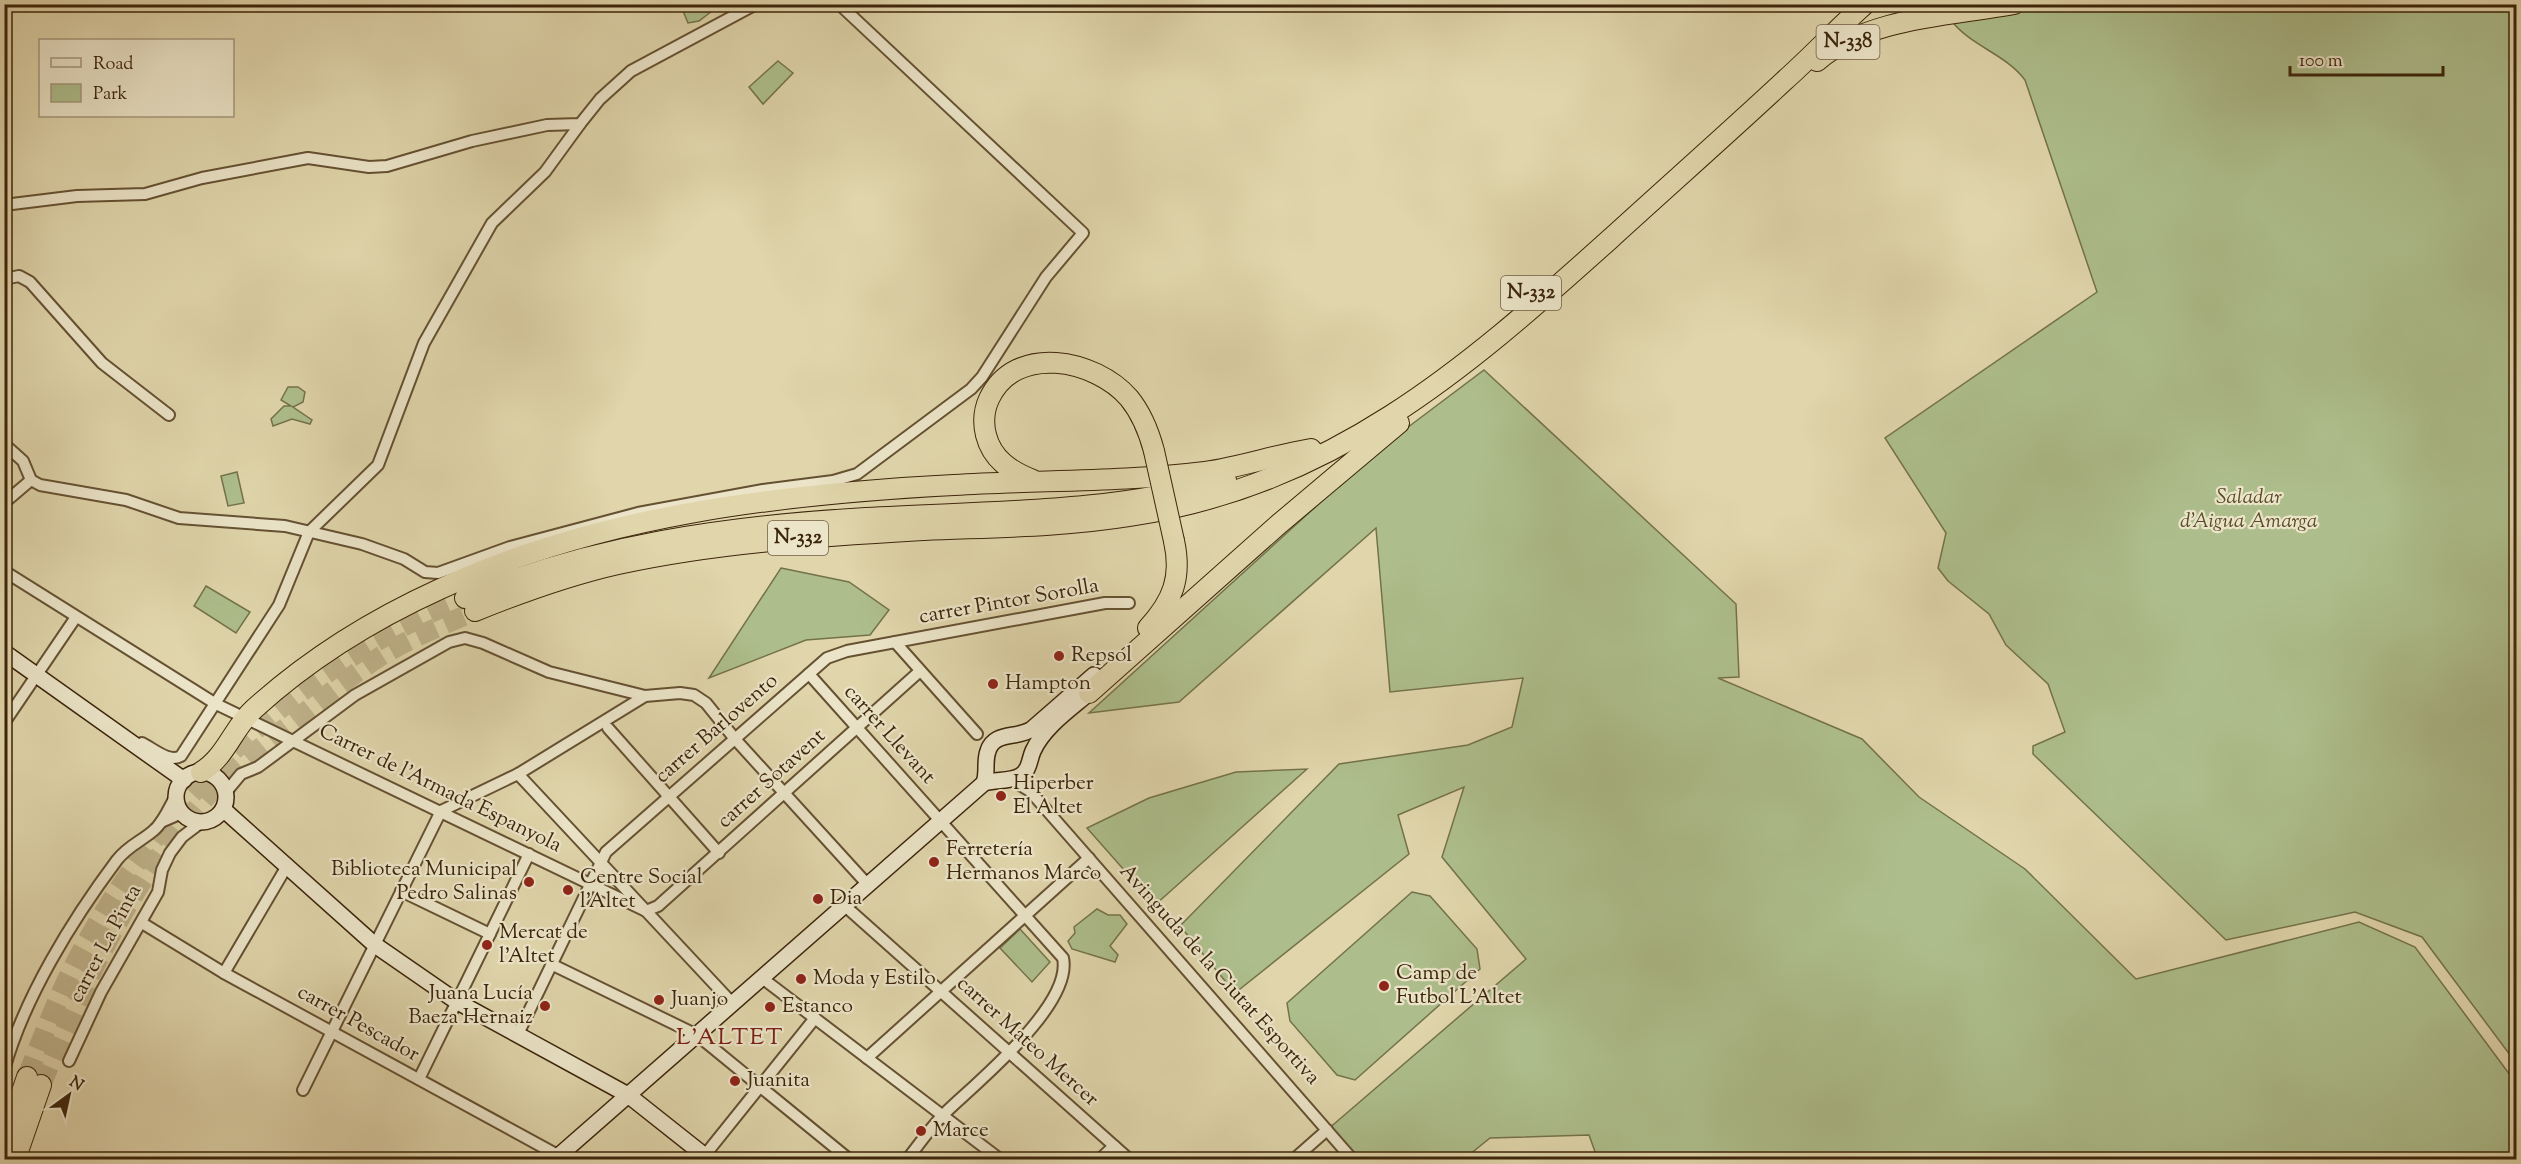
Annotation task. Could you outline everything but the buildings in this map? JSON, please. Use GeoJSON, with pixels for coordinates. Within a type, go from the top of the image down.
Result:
{"type":"FeatureCollection","features":[{"type":"Feature","properties":{"kind":"highway","name":"N-332"},"geometry":{"type":"LineString","coordinates":[[1853,4],[1469,346],[1372,416],[1269,467],[1222,481],[1120,502],[801,522],[670,539],[600,552],[541,568],[470,604],[616,564],[677,553],[807,538],[1064,524],[1166,509],[1258,482],[1317,458],[1378,424],[1446,380],[1536,306],[1713,147],[1865,4]]}},
{"type":"Feature","properties":{"kind":"highway","name":"N-338"},"geometry":{"type":"LineString","coordinates":[[1713,147],[1820,58],[1845,43],[1886,28],[1929,18],[2014,4]]}},
{"type":"Feature","properties":{"kind":"highway","name":"N-332"},"geometry":{"type":"LineString","coordinates":[[1733,112],[1841,26]]}},
{"type":"Feature","properties":{"kind":"highway"},"geometry":{"type":"LineString","coordinates":[[1038,482],[1003,464],[991,448],[984,427],[986,405],[994,390],[1005,378],[1030,365],[1071,365],[1108,380],[1135,406],[1150,434],[1174,541],[1178,571],[1168,602],[1148,628],[1091,684]]}},
{"type":"Feature","properties":{"kind":"highway"},"geometry":{"type":"LineString","coordinates":[[1091,684],[1400,422],[1446,380]]}},
{"type":"Feature","properties":{"kind":"highway"},"geometry":{"type":"LineString","coordinates":[[192,776],[222,754],[245,717],[290,680],[375,623],[466,577],[573,540],[639,524],[775,501],[858,491],[1145,478],[1210,471],[1311,448]]}},
{"type":"Feature","properties":{"kind":"highway"},"geometry":{"type":"LineString","coordinates":[[4,1144],[34,1081],[15,1160]]}},
{"type":"Feature","properties":{"kind":"main road"},"geometry":{"type":"LineString","coordinates":[[4,652],[105,722],[192,776],[213,775],[226,792],[223,809],[213,819],[195,821],[182,813],[175,797],[192,776]]}},
{"type":"Feature","properties":{"kind":"main road"},"geometry":{"type":"LineString","coordinates":[[984,783],[988,759],[997,739],[1014,736],[1037,726],[1091,684]]}},
{"type":"Feature","properties":{"kind":"main road"},"geometry":{"type":"LineString","coordinates":[[559,1158],[984,783],[1020,777],[1050,728],[1091,684]]}},
{"type":"Feature","properties":{"kind":"main road"},"geometry":{"type":"LineString","coordinates":[[1014,736],[1026,745],[1029,764]]}},
{"type":"Feature","properties":{"kind":"main road"},"geometry":{"type":"LineString","coordinates":[[988,759],[1005,779]]}},
{"type":"Feature","properties":{"kind":"main road"},"geometry":{"type":"LineString","coordinates":[[223,809],[375,945],[456,1001],[628,1095],[705,1158]]}},
{"type":"Feature","properties":{"kind":"street"},"geometry":{"type":"LineString","coordinates":[[105,722],[174,759],[182,756],[279,605],[309,532],[378,465],[424,343],[492,223],[545,172],[600,99],[631,71],[756,4]]}},
{"type":"Feature","properties":{"kind":"street"},"geometry":{"type":"LineString","coordinates":[[4,444],[23,461],[31,480],[40,485],[126,500],[179,518],[248,522],[309,532],[362,544],[404,559],[424,572],[438,573],[510,547],[628,515],[763,490],[833,481],[857,474],[971,389],[982,377],[1046,277],[1083,233],[839,4]]}},
{"type":"Feature","properties":{"kind":"street"},"geometry":{"type":"LineString","coordinates":[[4,205],[77,196],[145,194],[202,178],[309,158],[369,167],[387,166],[472,141],[547,125],[580,124]]}},
{"type":"Feature","properties":{"kind":"street"},"geometry":{"type":"LineString","coordinates":[[4,279],[19,276],[30,282],[102,363],[169,415]]}},
{"type":"Feature","properties":{"kind":"street"},"geometry":{"type":"LineString","coordinates":[[4,503],[31,480]]}},
{"type":"Feature","properties":{"kind":"street","name":"Carrer de l'Armada Espanyola"},"geometry":{"type":"LineString","coordinates":[[4,570],[216,704],[646,911]]}},
{"type":"Feature","properties":{"kind":"street","name":"carrer Pintor Sorolla"},"geometry":{"type":"LineString","coordinates":[[895,642],[1105,603],[1129,603]]}},
{"type":"Feature","properties":{"kind":"street"},"geometry":{"type":"LineString","coordinates":[[4,723],[76,617]]}},
{"type":"Feature","properties":{"kind":"street"},"geometry":{"type":"LineString","coordinates":[[917,668],[913,649],[922,637]]}},
{"type":"Feature","properties":{"kind":"street"},"geometry":{"type":"LineString","coordinates":[[226,792],[241,774],[258,767],[355,695],[449,642],[465,638],[483,643],[549,672],[645,696],[680,693],[694,695],[706,703],[735,739],[868,885]]}},
{"type":"Feature","properties":{"kind":"street"},"geometry":{"type":"LineString","coordinates":[[895,642],[977,734],[988,759]]}},
{"type":"Feature","properties":{"kind":"street","name":"carrer Barlovento"},"geometry":{"type":"LineString","coordinates":[[517,1036],[606,852],[809,674],[837,653],[895,642]]}},
{"type":"Feature","properties":{"kind":"street","name":"carrer Sotavent"},"geometry":{"type":"LineString","coordinates":[[646,911],[658,906],[858,729],[917,668]]}},
{"type":"Feature","properties":{"kind":"street","name":"carrer Llevant"},"geometry":{"type":"LineString","coordinates":[[809,674],[1063,958],[1066,969],[1059,991],[1010,1053]]}},
{"type":"Feature","properties":{"kind":"street"},"geometry":{"type":"LineString","coordinates":[[303,1090],[441,812],[518,774],[645,696]]}},
{"type":"Feature","properties":{"kind":"street"},"geometry":{"type":"LineString","coordinates":[[608,728],[718,853]]}},
{"type":"Feature","properties":{"kind":"street"},"geometry":{"type":"LineString","coordinates":[[977,734],[997,739]]}},
{"type":"Feature","properties":{"kind":"street"},"geometry":{"type":"LineString","coordinates":[[1029,764],[1025,776],[1030,791]]}},
{"type":"Feature","properties":{"kind":"street"},"geometry":{"type":"LineString","coordinates":[[518,774],[733,1004]]}},
{"type":"Feature","properties":{"kind":"street","name":"Avinguda de la Ciutat Esportiva"},"geometry":{"type":"LineString","coordinates":[[1005,779],[1030,791],[1310,1108],[1353,1160]]}},
{"type":"Feature","properties":{"kind":"street","name":"carrer La Pinta"},"geometry":{"type":"LineString","coordinates":[[4,1070],[25,1014],[92,896],[128,848],[152,832],[161,822],[175,797]]}},
{"type":"Feature","properties":{"kind":"street","name":"carrer La Pinta"},"geometry":{"type":"LineString","coordinates":[[161,822],[182,813]]}},
{"type":"Feature","properties":{"kind":"street","name":"carrer La Pinta"},"geometry":{"type":"LineString","coordinates":[[69,1061],[101,992],[158,892],[162,870],[170,853],[182,837],[203,821]]}},
{"type":"Feature","properties":{"kind":"street"},"geometry":{"type":"LineString","coordinates":[[418,1079],[529,854]]}},
{"type":"Feature","properties":{"kind":"street"},"geometry":{"type":"LineString","coordinates":[[867,1058],[1089,858]]}},
{"type":"Feature","properties":{"kind":"street"},"geometry":{"type":"LineString","coordinates":[[224,973],[287,866]]}},
{"type":"Feature","properties":{"kind":"street"},"geometry":{"type":"LineString","coordinates":[[401,891],[490,934]]}},
{"type":"Feature","properties":{"kind":"street","name":"carrer Mateo Mercer"},"geometry":{"type":"LineString","coordinates":[[845,906],[1130,1160]]}},
{"type":"Feature","properties":{"kind":"street","name":"carrer Pescador"},"geometry":{"type":"LineString","coordinates":[[142,923],[224,973],[559,1158]]}},
{"type":"Feature","properties":{"kind":"street"},"geometry":{"type":"LineString","coordinates":[[552,965],[696,1035],[850,1160]]}},
{"type":"Feature","properties":{"kind":"street"},"geometry":{"type":"LineString","coordinates":[[762,978],[1001,1160]]}},
{"type":"Feature","properties":{"kind":"street"},"geometry":{"type":"LineString","coordinates":[[705,1158],[815,1018]]}},
{"type":"Feature","properties":{"kind":"street"},"geometry":{"type":"LineString","coordinates":[[906,1160],[943,1115],[1010,1053]]}},
{"type":"Feature","properties":{"kind":"street"},"geometry":{"type":"LineString","coordinates":[[1293,1160],[1326,1130]]}},
{"type":"Feature","properties":{"kind":"street"},"geometry":{"type":"LineString","coordinates":[[1099,1160],[1114,1146]]}},
{"type":"Feature","properties":{"kind":"green space"},"geometry":{"type":"Polygon","coordinates":[[[686,4],[711,5],[712,11],[699,21],[688,23],[683,11],[686,4]]]}},
{"type":"Feature","properties":{"kind":"green space","name":"Saladar d’Aigua Amarga"},"geometry":{"type":"Polygon","coordinates":[[[2049,4],[2516,5],[2516,1063],[2422,937],[2355,912],[2226,940],[2033,754],[2033,746],[2065,732],[2048,684],[2006,645],[1989,614],[1948,581],[1938,568],[1946,533],[1885,438],[2097,292],[2025,80],[2008,63],[1968,37],[1951,20],[2049,4]]]}},
{"type":"Feature","properties":{"kind":"green space"},"geometry":{"type":"Polygon","coordinates":[[[778,61],[793,73],[763,104],[749,87],[778,61]]]}},
{"type":"Feature","properties":{"kind":"green space"},"geometry":{"type":"Polygon","coordinates":[[[1484,370],[1736,604],[1739,677],[1718,678],[1862,739],[1919,797],[2025,869],[2136,979],[2359,922],[2415,947],[2516,1083],[2516,1159],[1598,1160],[1589,1135],[1490,1138],[1464,1159],[1353,1159],[1327,1130],[1526,959],[1442,857],[1464,787],[1398,815],[1409,854],[1235,993],[1180,926],[1339,764],[1468,745],[1512,727],[1523,678],[1390,692],[1376,528],[1179,702],[1089,713],[1379,449],[1484,370]]]}},
{"type":"Feature","properties":{"kind":"green space"},"geometry":{"type":"Polygon","coordinates":[[[288,387],[298,387],[305,392],[303,402],[293,407],[312,420],[310,424],[292,419],[273,426],[271,419],[284,406],[291,406],[281,400],[288,387]]]}},
{"type":"Feature","properties":{"kind":"green space"},"geometry":{"type":"Polygon","coordinates":[[[237,472],[244,503],[228,506],[221,476],[237,472]]]}},
{"type":"Feature","properties":{"kind":"green space"},"geometry":{"type":"Polygon","coordinates":[[[781,568],[849,582],[889,610],[870,635],[806,640],[709,678],[781,568]]]}},
{"type":"Feature","properties":{"kind":"green space"},"geometry":{"type":"Polygon","coordinates":[[[206,586],[250,612],[236,633],[194,606],[206,586]]]}},
{"type":"Feature","properties":{"kind":"green space"},"geometry":{"type":"Polygon","coordinates":[[[1307,769],[1155,905],[1087,828],[1149,798],[1236,772],[1307,769]]]}},
{"type":"Feature","properties":{"kind":"green space","name":"Camp de Futbol L'Altet"},"geometry":{"type":"Polygon","coordinates":[[[1412,892],[1430,896],[1477,949],[1480,969],[1355,1080],[1337,1075],[1290,1021],[1287,1003],[1412,892]]]}},
{"type":"Feature","properties":{"kind":"green space"},"geometry":{"type":"Polygon","coordinates":[[[1097,909],[1108,915],[1120,915],[1127,924],[1110,946],[1118,955],[1115,962],[1072,949],[1068,941],[1075,933],[1074,927],[1097,909]]]}},
{"type":"Feature","properties":{"kind":"green space"},"geometry":{"type":"Polygon","coordinates":[[[1020,929],[1050,962],[1032,982],[1000,948],[1020,929]]]}},
{"type":"Feature","properties":{"kind":"tunnel"},"geometry":{"type":"LineString","coordinates":[[27,1077],[79,956],[113,899],[151,844],[194,792],[241,744],[292,700],[346,660],[404,626],[465,598]]}},
{"type":"Feature","properties":{"kind":"tunnel"},"geometry":{"type":"LineString","coordinates":[[41,1085],[75,1007],[113,931],[158,858],[211,792],[262,746],[381,656],[475,611]]}},
{"type":"Feature","properties":{"kind":"place","name":"Repsol"},"geometry":{"type":"Point","coordinates":[1059,656]}},
{"type":"Feature","properties":{"kind":"place","name":"Hampton"},"geometry":{"type":"Point","coordinates":[993,684]}},
{"type":"Feature","properties":{"kind":"place","name":"Hiperber El Altet"},"geometry":{"type":"Point","coordinates":[1001,796]}},
{"type":"Feature","properties":{"kind":"place","name":"Ferretería Hermanos Marco"},"geometry":{"type":"Point","coordinates":[934,862]}},
{"type":"Feature","properties":{"kind":"place","name":"Biblioteca Municipal Pedro Salinas"},"geometry":{"type":"Point","coordinates":[529,882]}},
{"type":"Feature","properties":{"kind":"place","name":"Centre Social l'Altet"},"geometry":{"type":"Point","coordinates":[568,890]}},
{"type":"Feature","properties":{"kind":"place","name":"Dia"},"geometry":{"type":"Point","coordinates":[818,899]}},
{"type":"Feature","properties":{"kind":"place","name":"Mercat de l'Altet"},"geometry":{"type":"Point","coordinates":[487,945]}},
{"type":"Feature","properties":{"kind":"place","name":"Moda y Estilo"},"geometry":{"type":"Point","coordinates":[801,979]}},
{"type":"Feature","properties":{"kind":"place","name":"Camp de Futbol L'Altet"},"geometry":{"type":"Point","coordinates":[1384,986]}},
{"type":"Feature","properties":{"kind":"place","name":"Juanjo"},"geometry":{"type":"Point","coordinates":[659,1000]}},
{"type":"Feature","properties":{"kind":"place","name":"Juana Lucía Baeza Hernaiz"},"geometry":{"type":"Point","coordinates":[545,1006]}},
{"type":"Feature","properties":{"kind":"place","name":"Estanco"},"geometry":{"type":"Point","coordinates":[770,1007]}},
{"type":"Feature","properties":{"kind":"place","name":"Juanita"},"geometry":{"type":"Point","coordinates":[735,1081]}},
{"type":"Feature","properties":{"kind":"place","name":"Marce"},"geometry":{"type":"Point","coordinates":[921,1131]}},
{"type":"Feature","properties":{"kind":"district","name":"L'ALTET"},"geometry":{"type":"Point","coordinates":[730,1038]}}]}
